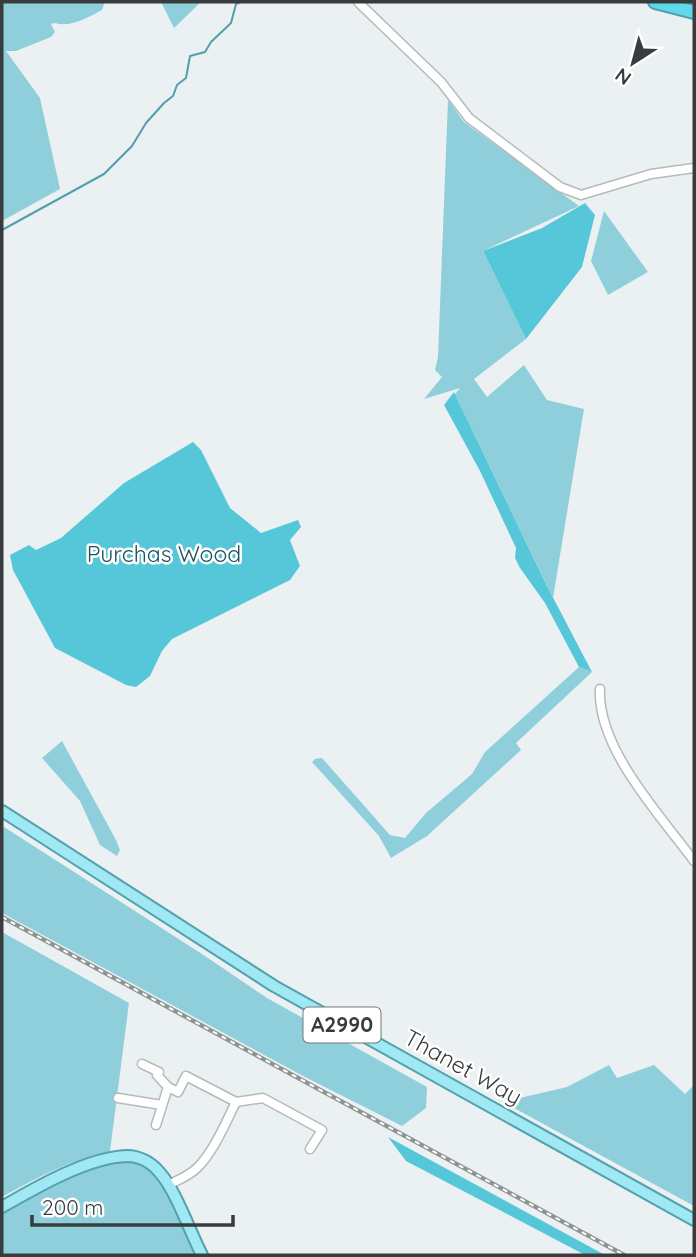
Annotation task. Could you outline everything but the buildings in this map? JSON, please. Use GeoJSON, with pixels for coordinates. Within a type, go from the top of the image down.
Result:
{"type":"FeatureCollection","features":[{"type":"Feature","properties":{"kind":"highway"},"geometry":{"type":"LineString","coordinates":[[655,2],[694,12]]}},
{"type":"Feature","properties":{"kind":"main road","name":"Thanet Way"},"geometry":{"type":"LineString","coordinates":[[2,811],[274,986],[694,1220]]}},
{"type":"Feature","properties":{"kind":"main road"},"geometry":{"type":"LineString","coordinates":[[2,1207],[60,1176],[118,1157],[135,1157],[159,1171],[202,1255]]}},
{"type":"Feature","properties":{"kind":"street"},"geometry":{"type":"LineString","coordinates":[[358,2],[441,82],[469,118],[560,187],[581,195],[651,174],[694,167]]}},
{"type":"Feature","properties":{"kind":"street"},"geometry":{"type":"LineString","coordinates":[[600,689],[599,705],[611,744],[694,861]]}},
{"type":"Feature","properties":{"kind":"street"},"geometry":{"type":"LineString","coordinates":[[142,1064],[159,1072],[157,1075],[168,1087],[178,1092],[187,1076],[236,1102],[263,1098],[322,1130],[310,1149]]}},
{"type":"Feature","properties":{"kind":"street"},"geometry":{"type":"LineString","coordinates":[[156,1125],[168,1087]]}},
{"type":"Feature","properties":{"kind":"street"},"geometry":{"type":"LineString","coordinates":[[118,1098],[162,1105]]}},
{"type":"Feature","properties":{"kind":"street"},"geometry":{"type":"LineString","coordinates":[[168,1185],[195,1170],[203,1161],[236,1102]]}},
{"type":"Feature","properties":{"kind":"shaded area"},"geometry":{"type":"Polygon","coordinates":[[[2,2],[105,2],[102,10],[85,19],[67,24],[51,24],[55,32],[51,37],[16,51],[6,51],[40,98],[60,189],[2,221],[2,2]]]}},
{"type":"Feature","properties":{"kind":"shaded area"},"geometry":{"type":"Polygon","coordinates":[[[161,2],[201,2],[174,28],[161,2]]]}},
{"type":"Feature","properties":{"kind":"shaded area"},"geometry":{"type":"Polygon","coordinates":[[[448,100],[464,122],[579,206],[483,251],[526,339],[474,379],[487,397],[524,365],[547,400],[584,409],[553,598],[455,394],[460,388],[424,399],[442,377],[435,370],[438,357],[448,100]]]}},
{"type":"Feature","properties":{"kind":"shaded area"},"geometry":{"type":"Polygon","coordinates":[[[604,211],[648,272],[608,295],[591,261],[604,211]]]}},
{"type":"Feature","properties":{"kind":"shaded area"},"geometry":{"type":"Polygon","coordinates":[[[579,667],[592,672],[516,743],[521,750],[427,836],[391,858],[379,836],[312,762],[322,758],[390,835],[405,838],[426,813],[472,774],[485,752],[579,667]]]}},
{"type":"Feature","properties":{"kind":"shaded area"},"geometry":{"type":"Polygon","coordinates":[[[62,741],[116,840],[120,850],[117,856],[100,845],[80,801],[42,758],[62,741]]]}},
{"type":"Feature","properties":{"kind":"shaded area"},"geometry":{"type":"Polygon","coordinates":[[[4,827],[267,998],[427,1087],[426,1108],[402,1126],[305,1077],[2,913],[4,827]]]}},
{"type":"Feature","properties":{"kind":"shaded area"},"geometry":{"type":"Polygon","coordinates":[[[2,932],[129,1003],[110,1151],[68,1164],[2,1197],[2,932]]]}},
{"type":"Feature","properties":{"kind":"shaded area"},"geometry":{"type":"Polygon","coordinates":[[[609,1065],[617,1078],[654,1065],[685,1094],[694,1085],[694,1206],[503,1102],[567,1087],[609,1065]]]}},
{"type":"Feature","properties":{"kind":"shaded area"},"geometry":{"type":"Polygon","coordinates":[[[116,1160],[143,1165],[160,1181],[196,1255],[2,1255],[2,1212],[74,1174],[116,1160]]]}},
{"type":"Feature","properties":{"kind":"green space"},"geometry":{"type":"Polygon","coordinates":[[[585,203],[595,215],[582,267],[526,339],[483,251],[542,228],[585,203]]]}},
{"type":"Feature","properties":{"kind":"green space"},"geometry":{"type":"Polygon","coordinates":[[[454,392],[548,588],[592,672],[579,667],[545,603],[515,558],[516,548],[480,471],[444,405],[454,392]]]}},
{"type":"Feature","properties":{"kind":"green space","name":"Purchas Wood"},"geometry":{"type":"Polygon","coordinates":[[[193,442],[201,450],[230,508],[261,533],[298,520],[301,527],[290,540],[300,566],[290,580],[172,639],[162,651],[150,676],[136,687],[126,685],[55,648],[13,570],[10,555],[29,545],[36,550],[61,538],[124,483],[193,442]]]}},
{"type":"Feature","properties":{"kind":"green space"},"geometry":{"type":"Polygon","coordinates":[[[388,1137],[605,1255],[585,1255],[406,1161],[388,1137]]]}},
{"type":"Feature","properties":{"kind":"waterway"},"geometry":{"type":"LineString","coordinates":[[2,230],[104,174],[132,146],[146,123],[173,96],[177,85],[186,78],[190,56],[205,52],[211,42],[231,23],[236,4],[241,2]]}},
{"type":"Feature","properties":{"kind":"railway"},"geometry":{"type":"LineString","coordinates":[[2,917],[624,1255]]}}]}
